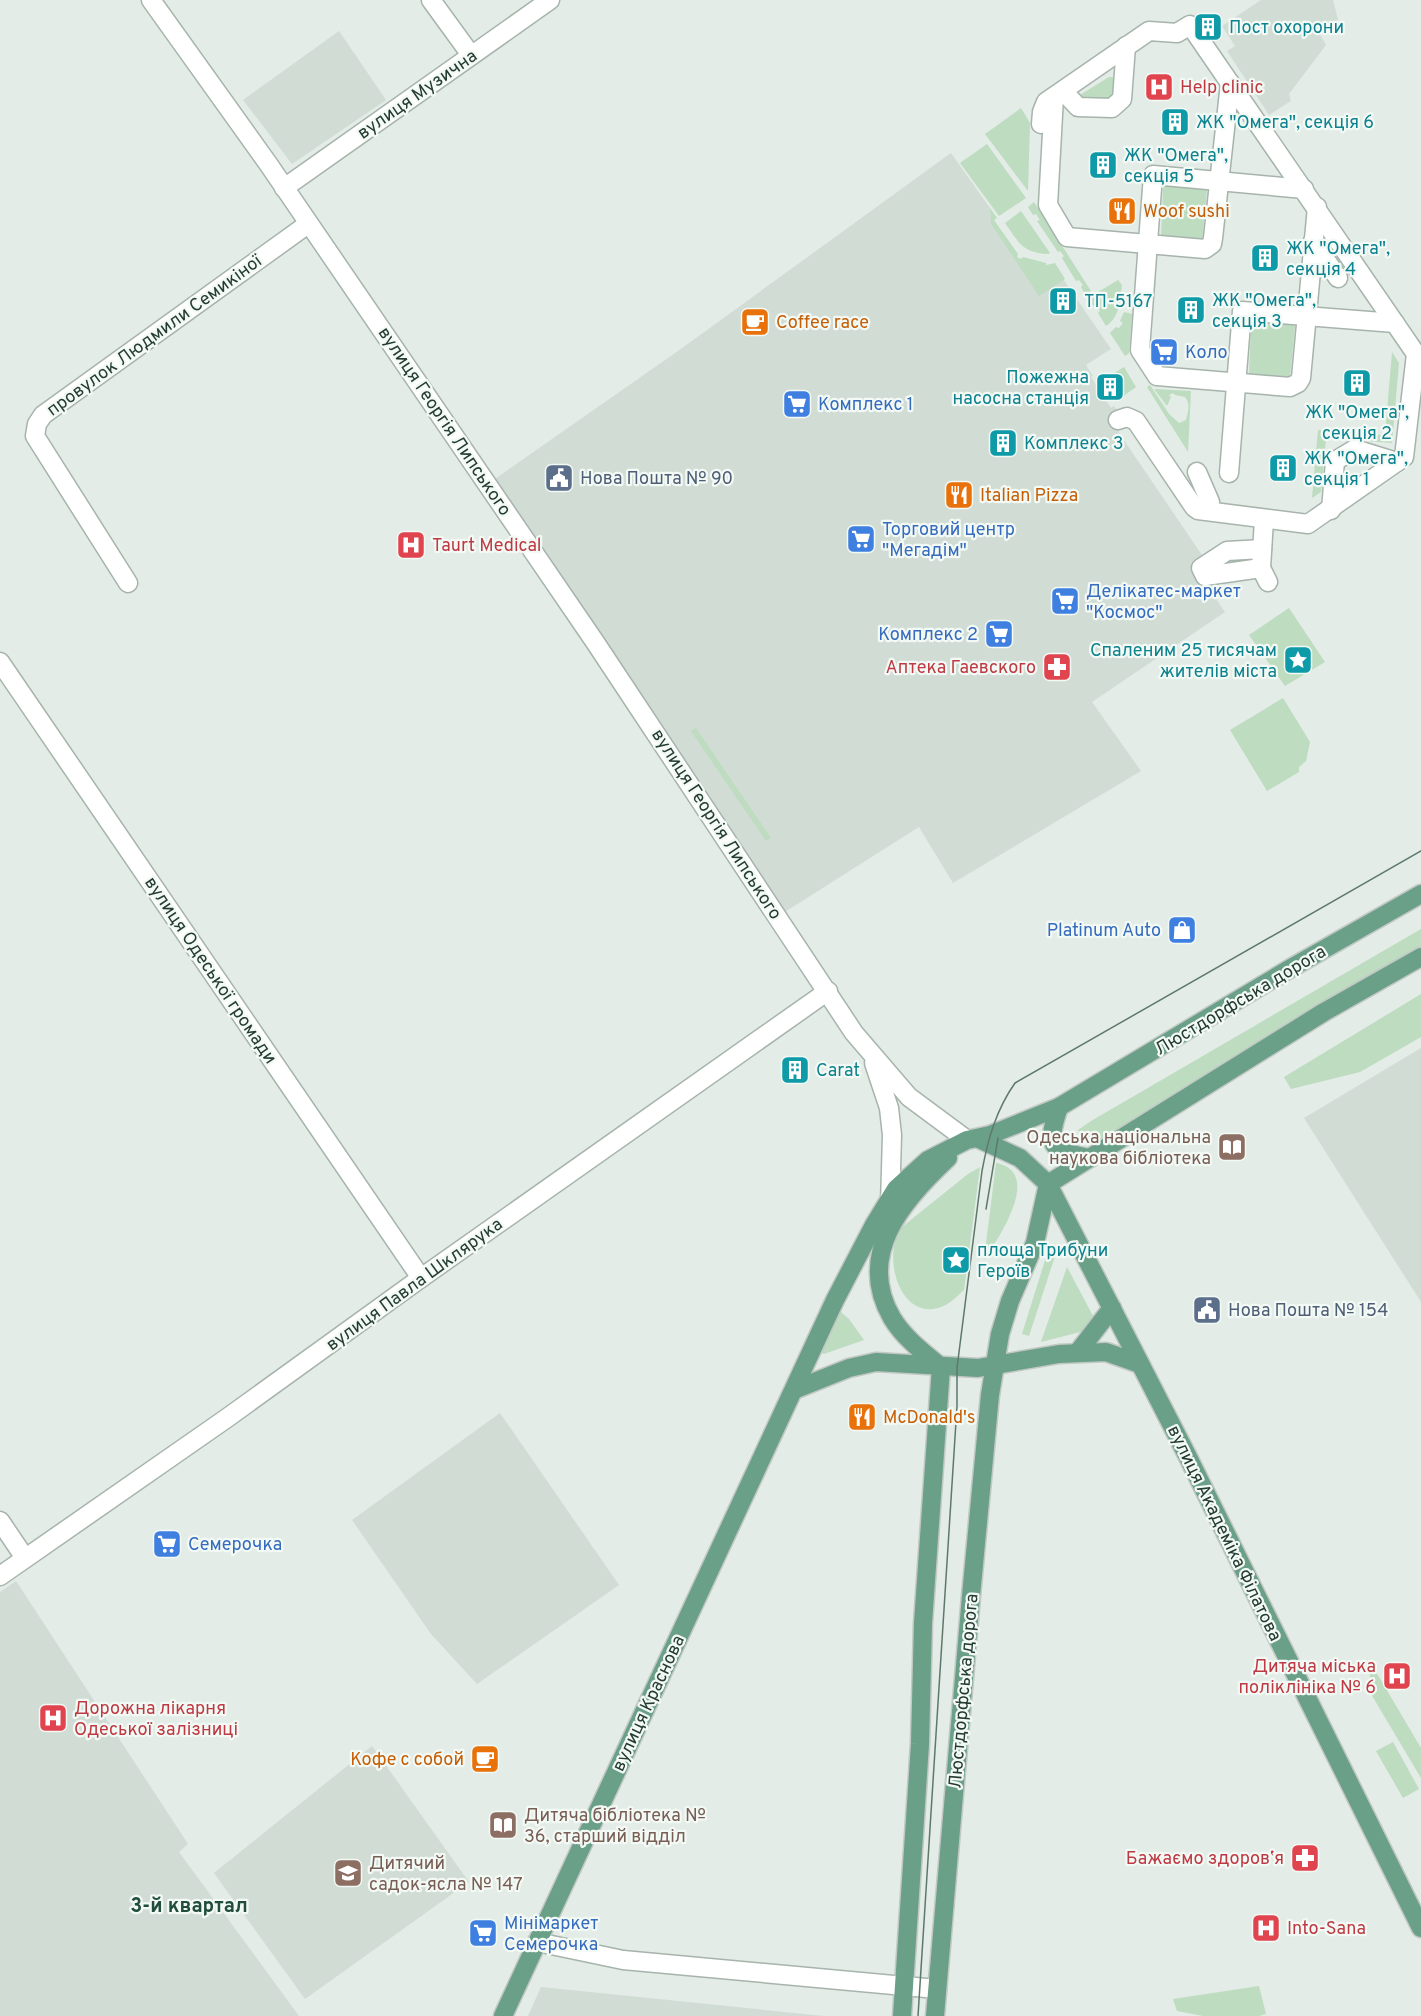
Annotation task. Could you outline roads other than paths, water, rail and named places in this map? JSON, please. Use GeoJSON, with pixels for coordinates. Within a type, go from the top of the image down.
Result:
{"type":"FeatureCollection","features":[{"type":"Feature","properties":{"kind":"main road","name":"Люстдорфська дорога"},"geometry":{"type":"LineString","coordinates":[[981,1141],[1059,1107],[1291,968],[1421,894]]}},
{"type":"Feature","properties":{"kind":"main road"},"geometry":{"type":"LineString","coordinates":[[996,1366],[1000,1334],[1010,1301],[1035,1243],[1048,1184],[1324,1012],[1421,957]]}},
{"type":"Feature","properties":{"kind":"main road"},"geometry":{"type":"LineString","coordinates":[[1059,1107],[1051,1131],[1053,1142],[1067,1154],[1090,1158]]}},
{"type":"Feature","properties":{"kind":"main road"},"geometry":{"type":"LineString","coordinates":[[891,1198],[896,1189],[928,1160],[981,1141],[1020,1158],[1048,1184]]}},
{"type":"Feature","properties":{"kind":"main road"},"geometry":{"type":"LineString","coordinates":[[954,1368],[906,1335],[893,1320],[881,1296],[879,1273],[882,1248],[890,1226],[911,1196],[934,1171],[981,1141]]}},
{"type":"Feature","properties":{"kind":"main road","name":"вулиця Академіка Філатова"},"geometry":{"type":"LineString","coordinates":[[1048,1184],[1187,1455],[1421,1928]]}},
{"type":"Feature","properties":{"kind":"main road","name":"вулиця Краснова"},"geometry":{"type":"LineString","coordinates":[[503,2016],[848,1276],[891,1198]]}},
{"type":"Feature","properties":{"kind":"main road"},"geometry":{"type":"LineString","coordinates":[[1078,1352],[1112,1308]]}},
{"type":"Feature","properties":{"kind":"main road"},"geometry":{"type":"LineString","coordinates":[[794,1390],[849,1368],[876,1362],[954,1368],[996,1366],[1078,1352],[1106,1352],[1140,1364]]}},
{"type":"Feature","properties":{"kind":"main road","name":"Люстдорфська дорога"},"geometry":{"type":"LineString","coordinates":[[935,2016],[972,1585],[990,1395],[996,1366]]}},
{"type":"Feature","properties":{"kind":"main road","name":"Люстдорфська дорога"},"geometry":{"type":"LineString","coordinates":[[902,2016],[920,1744],[923,1623],[954,1368]]}},
{"type":"Feature","properties":{"kind":"street","name":"вулиця Георгія Липського"},"geometry":{"type":"LineString","coordinates":[[151,0],[284,188],[596,642],[854,1033],[909,1097],[981,1141]]}},
{"type":"Feature","properties":{"kind":"street"},"geometry":{"type":"LineString","coordinates":[[431,0],[471,55]]}},
{"type":"Feature","properties":{"kind":"street","name":"вулиця Музична"},"geometry":{"type":"LineString","coordinates":[[284,188],[550,0]]}},
{"type":"Feature","properties":{"kind":"street"},"geometry":{"type":"LineString","coordinates":[[1041,124],[1043,106],[1046,102],[1149,30],[1177,33],[1195,22],[1230,83],[1416,354],[1404,457],[1308,524],[1264,520],[1210,508],[1194,507],[1136,421],[1131,417],[1118,420]]}},
{"type":"Feature","properties":{"kind":"street"},"geometry":{"type":"LineString","coordinates":[[1058,94],[1078,106],[1112,108],[1122,99],[1126,46]]}},
{"type":"Feature","properties":{"kind":"street"},"geometry":{"type":"LineString","coordinates":[[1058,94],[1048,206],[1067,237],[1209,248],[1213,238],[1230,83]]}},
{"type":"Feature","properties":{"kind":"street"},"geometry":{"type":"LineString","coordinates":[[1304,189],[1153,175],[1140,350],[1157,376],[1290,387],[1298,383],[1301,378],[1317,207]]}},
{"type":"Feature","properties":{"kind":"street","name":"провулок Людмили Семикіної"},"geometry":{"type":"LineString","coordinates":[[128,583],[35,436],[38,424],[43,415],[308,224]]}},
{"type":"Feature","properties":{"kind":"street"},"geometry":{"type":"LineString","coordinates":[[1313,241],[1338,278]]}},
{"type":"Feature","properties":{"kind":"street"},"geometry":{"type":"LineString","coordinates":[[1229,473],[1242,311],[1395,323]]}},
{"type":"Feature","properties":{"kind":"street"},"geometry":{"type":"LineString","coordinates":[[1331,510],[1335,461],[1355,449],[1397,462]]}},
{"type":"Feature","properties":{"kind":"street"},"geometry":{"type":"LineString","coordinates":[[1203,477],[1210,508]]}},
{"type":"Feature","properties":{"kind":"street"},"geometry":{"type":"LineString","coordinates":[[1262,549],[1227,551],[1201,568],[1205,576],[1264,575],[1262,549],[1264,520]]}},
{"type":"Feature","properties":{"kind":"street","name":"вулиця Одеської громади"},"geometry":{"type":"LineString","coordinates":[[0,662],[421,1278]]}},
{"type":"Feature","properties":{"kind":"street","name":"вулиця Павла Шклярука"},"geometry":{"type":"LineString","coordinates":[[0,1576],[828,991]]}},
{"type":"Feature","properties":{"kind":"street","name":"вулиця Георгія Липського"},"geometry":{"type":"LineString","coordinates":[[872,1056],[889,1108],[892,1134],[890,1226]]}},
{"type":"Feature","properties":{"kind":"street"},"geometry":{"type":"LineString","coordinates":[[0,1521],[26,1558]]}},
{"type":"Feature","properties":{"kind":"street"},"geometry":{"type":"LineString","coordinates":[[537,1942],[624,1960],[937,1989]]}},
{"type":"Feature","properties":{"kind":"tram line"},"geometry":{"type":"LineString","coordinates":[[918,2016],[957,1406],[957,1368],[982,1171],[998,1114],[1015,1083],[1421,851]]}},
{"type":"Feature","properties":{"kind":"tram line"},"geometry":{"type":"LineString","coordinates":[[986,1209],[998,1138]]}},
{"type":"Feature","properties":{"kind":"place","name":"Пост охорони"},"geometry":{"type":"Point","coordinates":[1208,27]}},
{"type":"Feature","properties":{"kind":"place","name":"Help clinic"},"geometry":{"type":"Point","coordinates":[1159,87]}},
{"type":"Feature","properties":{"kind":"place","name":"ЖК \"Омега\", секція 6"},"geometry":{"type":"Point","coordinates":[1175,122]}},
{"type":"Feature","properties":{"kind":"place","name":"ЖК \"Омега\", секція 5"},"geometry":{"type":"Point","coordinates":[1103,165]}},
{"type":"Feature","properties":{"kind":"place","name":"Woof sushi"},"geometry":{"type":"Point","coordinates":[1122,211]}},
{"type":"Feature","properties":{"kind":"place","name":"ЖК \"Омега\", секція 4"},"geometry":{"type":"Point","coordinates":[1265,258]}},
{"type":"Feature","properties":{"kind":"place","name":"ТП-5167"},"geometry":{"type":"Point","coordinates":[1063,301]}},
{"type":"Feature","properties":{"kind":"place","name":"ЖК \"Омега\", секція 3"},"geometry":{"type":"Point","coordinates":[1191,310]}},
{"type":"Feature","properties":{"kind":"place","name":"Coffee race"},"geometry":{"type":"Point","coordinates":[755,322]}},
{"type":"Feature","properties":{"kind":"place","name":"Коло"},"geometry":{"type":"Point","coordinates":[1164,352]}},
{"type":"Feature","properties":{"kind":"place","name":"ЖК \"Омега\", секція 2"},"geometry":{"type":"Point","coordinates":[1357,383]}},
{"type":"Feature","properties":{"kind":"place","name":"Пожежна насосна станція"},"geometry":{"type":"Point","coordinates":[1110,387]}},
{"type":"Feature","properties":{"kind":"place","name":"Комплекс 1"},"geometry":{"type":"Point","coordinates":[797,404]}},
{"type":"Feature","properties":{"kind":"place","name":"Комплекс 3"},"geometry":{"type":"Point","coordinates":[1003,443]}},
{"type":"Feature","properties":{"kind":"place","name":"ЖК \"Омега\", секція 1"},"geometry":{"type":"Point","coordinates":[1283,468]}},
{"type":"Feature","properties":{"kind":"place","name":"Нова Пошта № 90"},"geometry":{"type":"Point","coordinates":[559,478]}},
{"type":"Feature","properties":{"kind":"place","name":"Italian Pizza"},"geometry":{"type":"Point","coordinates":[959,495]}},
{"type":"Feature","properties":{"kind":"place","name":"Торговий центр \"Мегадім\""},"geometry":{"type":"Point","coordinates":[861,539]}},
{"type":"Feature","properties":{"kind":"place","name":"Taurt Medical"},"geometry":{"type":"Point","coordinates":[411,545]}},
{"type":"Feature","properties":{"kind":"place","name":"Делікатес-маркет \"Космос\""},"geometry":{"type":"Point","coordinates":[1065,601]}},
{"type":"Feature","properties":{"kind":"place","name":"Комплекс 2"},"geometry":{"type":"Point","coordinates":[999,634]}},
{"type":"Feature","properties":{"kind":"place","name":"Спаленим 25 тисячам жителів міста"},"geometry":{"type":"Point","coordinates":[1298,660]}},
{"type":"Feature","properties":{"kind":"place","name":"Аптека Гаевского"},"geometry":{"type":"Point","coordinates":[1057,667]}},
{"type":"Feature","properties":{"kind":"place","name":"Platinum Auto"},"geometry":{"type":"Point","coordinates":[1182,930]}},
{"type":"Feature","properties":{"kind":"place","name":"Carat"},"geometry":{"type":"Point","coordinates":[795,1070]}},
{"type":"Feature","properties":{"kind":"place","name":"Одеська національна наукова бібліотека"},"geometry":{"type":"Point","coordinates":[1232,1147]}},
{"type":"Feature","properties":{"kind":"place","name":"площа Трибуни Героїв"},"geometry":{"type":"Point","coordinates":[956,1260]}},
{"type":"Feature","properties":{"kind":"place","name":"Нова Пошта № 154"},"geometry":{"type":"Point","coordinates":[1207,1310]}},
{"type":"Feature","properties":{"kind":"place","name":"McDonald's"},"geometry":{"type":"Point","coordinates":[862,1417]}},
{"type":"Feature","properties":{"kind":"place","name":"Семерочка"},"geometry":{"type":"Point","coordinates":[167,1544]}},
{"type":"Feature","properties":{"kind":"place","name":"Дитяча міська поліклініка № 6"},"geometry":{"type":"Point","coordinates":[1397,1676]}},
{"type":"Feature","properties":{"kind":"place","name":"Дорожна лікарня Одеської залізниці"},"geometry":{"type":"Point","coordinates":[53,1718]}},
{"type":"Feature","properties":{"kind":"place","name":"Кофе с собой"},"geometry":{"type":"Point","coordinates":[485,1759]}},
{"type":"Feature","properties":{"kind":"place","name":"Дитяча бібліотека № 36, старший відділ"},"geometry":{"type":"Point","coordinates":[503,1825]}},
{"type":"Feature","properties":{"kind":"place","name":"Бажаємо здоровʼя"},"geometry":{"type":"Point","coordinates":[1305,1858]}},
{"type":"Feature","properties":{"kind":"place","name":"Дитячий садок-ясла № 147"},"geometry":{"type":"Point","coordinates":[348,1873]}},
{"type":"Feature","properties":{"kind":"place","name":"Into-Sana"},"geometry":{"type":"Point","coordinates":[1266,1928]}},
{"type":"Feature","properties":{"kind":"place","name":"Мінімаркет Семерочка"},"geometry":{"type":"Point","coordinates":[483,1933]}},
{"type":"Feature","properties":{"kind":"district","name":"3-й квартал"},"geometry":{"type":"Point","coordinates":[189,1905]}}]}
